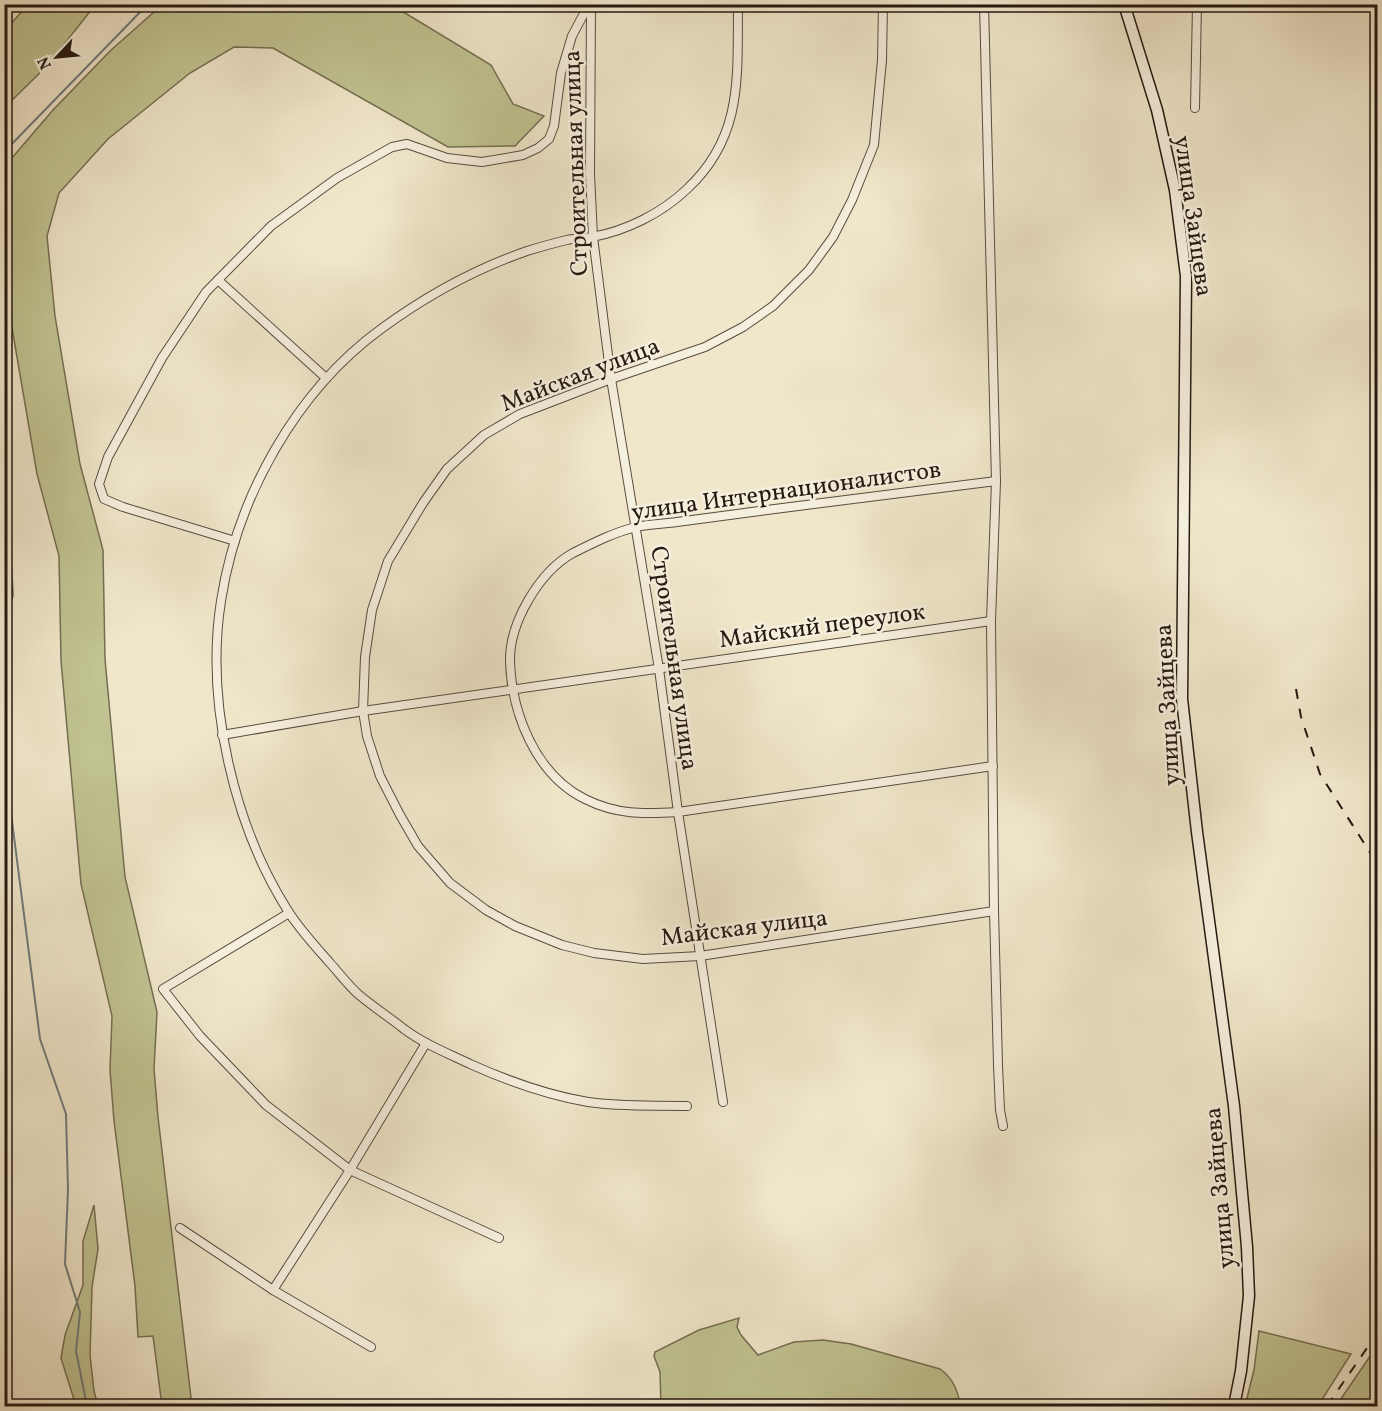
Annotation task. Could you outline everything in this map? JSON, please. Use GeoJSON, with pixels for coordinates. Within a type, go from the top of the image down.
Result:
{"type":"FeatureCollection","features":[{"type":"Feature","properties":{"kind":"street","name":"Строительная улица"},"geometry":{"type":"LineString","coordinates":[[590,4],[590,174],[593,237],[610,379],[659,669],[678,813],[723,1102]]}},
{"type":"Feature","properties":{"kind":"street"},"geometry":{"type":"LineString","coordinates":[[235,541],[104,499],[99,484],[108,457],[162,358],[206,291],[271,226],[337,178],[392,147],[407,144],[447,158],[482,162],[522,155],[538,148],[549,139],[554,126],[561,73],[572,36],[590,4]]}},
{"type":"Feature","properties":{"kind":"street"},"geometry":{"type":"LineString","coordinates":[[687,1106],[592,1103],[545,1094],[492,1074],[426,1043],[357,993],[289,913],[257,852],[238,806],[222,735],[217,660],[218,636],[220,601],[235,541],[256,484],[282,438],[326,378],[378,330],[463,277],[525,252],[630,226],[684,192],[709,166],[724,141],[735,105],[738,4]]}},
{"type":"Feature","properties":{"kind":"street","name":"Майская улица"},"geometry":{"type":"LineString","coordinates":[[883,4],[881,69],[874,145],[852,200],[832,237],[809,270],[773,306],[743,327],[705,347],[610,379],[520,414],[484,435],[447,469],[423,503],[388,561],[372,610],[364,657],[363,711],[380,776],[418,846],[450,883],[486,910],[524,930],[562,945],[594,953],[643,959],[700,956],[994,911]]}},
{"type":"Feature","properties":{"kind":"street"},"geometry":{"type":"LineString","coordinates":[[984,4],[996,481],[991,621],[994,911],[998,1065],[1003,1126]]}},
{"type":"Feature","properties":{"kind":"street","name":"улица Зайцева"},"geometry":{"type":"LineString","coordinates":[[1124,4],[1157,110],[1175,190],[1186,276],[1182,699],[1197,832],[1234,1106],[1246,1247],[1249,1296],[1241,1371],[1234,1407]]}},
{"type":"Feature","properties":{"kind":"street","name":"улица Зайцева"},"geometry":{"type":"LineString","coordinates":[[1195,108],[1197,4]]}},
{"type":"Feature","properties":{"kind":"street"},"geometry":{"type":"LineString","coordinates":[[218,280],[326,378]]}},
{"type":"Feature","properties":{"kind":"street","name":"улица Интернационалистов"},"geometry":{"type":"LineString","coordinates":[[993,766],[678,813],[634,814],[611,810],[583,798],[556,778],[533,749],[519,714],[513,691],[510,661],[514,631],[534,589],[554,567],[571,555],[636,528],[996,481]]}},
{"type":"Feature","properties":{"kind":"street","name":"Майский переулок"},"geometry":{"type":"LineString","coordinates":[[222,735],[363,711],[991,621]]}},
{"type":"Feature","properties":{"kind":"street"},"geometry":{"type":"LineString","coordinates":[[289,913],[163,989],[200,1036],[266,1106],[350,1170],[499,1238]]}},
{"type":"Feature","properties":{"kind":"street"},"geometry":{"type":"LineString","coordinates":[[273,1290],[350,1170],[426,1043]]}},
{"type":"Feature","properties":{"kind":"street"},"geometry":{"type":"LineString","coordinates":[[180,1228],[273,1290],[371,1347]]}},
{"type":"Feature","properties":{"kind":"green space"},"geometry":{"type":"Polygon","coordinates":[[[163,4],[392,5],[491,65],[513,104],[544,116],[515,146],[448,147],[273,48],[234,47],[190,73],[108,139],[59,193],[47,236],[55,316],[80,464],[103,550],[105,659],[125,877],[157,1012],[154,1069],[158,1117],[192,1406],[162,1406],[153,1336],[138,1337],[135,1286],[114,1121],[110,1070],[112,1016],[81,884],[61,661],[59,556],[37,474],[11,322],[4,300],[5,166],[53,110],[110,51],[163,4]]]}},
{"type":"Feature","properties":{"kind":"green space"},"geometry":{"type":"Polygon","coordinates":[[[28,5],[95,5],[48,65],[5,107],[5,30],[28,5]]]}},
{"type":"Feature","properties":{"kind":"green space"},"geometry":{"type":"Polygon","coordinates":[[[94,1205],[98,1249],[92,1287],[90,1355],[98,1406],[76,1406],[61,1358],[65,1335],[83,1285],[83,1241],[94,1205]]]}},
{"type":"Feature","properties":{"kind":"green space"},"geometry":{"type":"Polygon","coordinates":[[[739,1318],[737,1327],[741,1335],[758,1355],[794,1342],[823,1340],[851,1344],[940,1369],[954,1385],[961,1406],[661,1406],[660,1372],[654,1356],[655,1352],[699,1330],[739,1318]]]}},
{"type":"Feature","properties":{"kind":"green space"},"geometry":{"type":"Polygon","coordinates":[[[1259,1331],[1351,1354],[1318,1406],[1245,1406],[1254,1370],[1259,1331]]]}},
{"type":"Feature","properties":{"kind":"green space"},"geometry":{"type":"Polygon","coordinates":[[[1377,1346],[1377,1406],[1336,1406],[1377,1346]]]}},
{"type":"Feature","properties":{"kind":"waterway"},"geometry":{"type":"LineString","coordinates":[[4,152],[148,4]]}},
{"type":"Feature","properties":{"kind":"waterway"},"geometry":{"type":"LineString","coordinates":[[4,481],[7,495],[13,595],[4,623]]}},
{"type":"Feature","properties":{"kind":"waterway"},"geometry":{"type":"LineString","coordinates":[[4,593],[13,595]]}},
{"type":"Feature","properties":{"kind":"waterway"},"geometry":{"type":"LineString","coordinates":[[4,759],[40,1039],[66,1114],[68,1189],[65,1264],[80,1312],[76,1351],[87,1406]]}},
{"type":"Feature","properties":{"kind":"railway"},"geometry":{"type":"LineString","coordinates":[[1378,653],[1378,694]]}},
{"type":"Feature","properties":{"kind":"railway"},"geometry":{"type":"LineString","coordinates":[[1296,689],[1301,717],[1320,774],[1378,865]]}},
{"type":"Feature","properties":{"kind":"railway"},"geometry":{"type":"LineString","coordinates":[[1327,1406],[1378,1332]]}}]}
